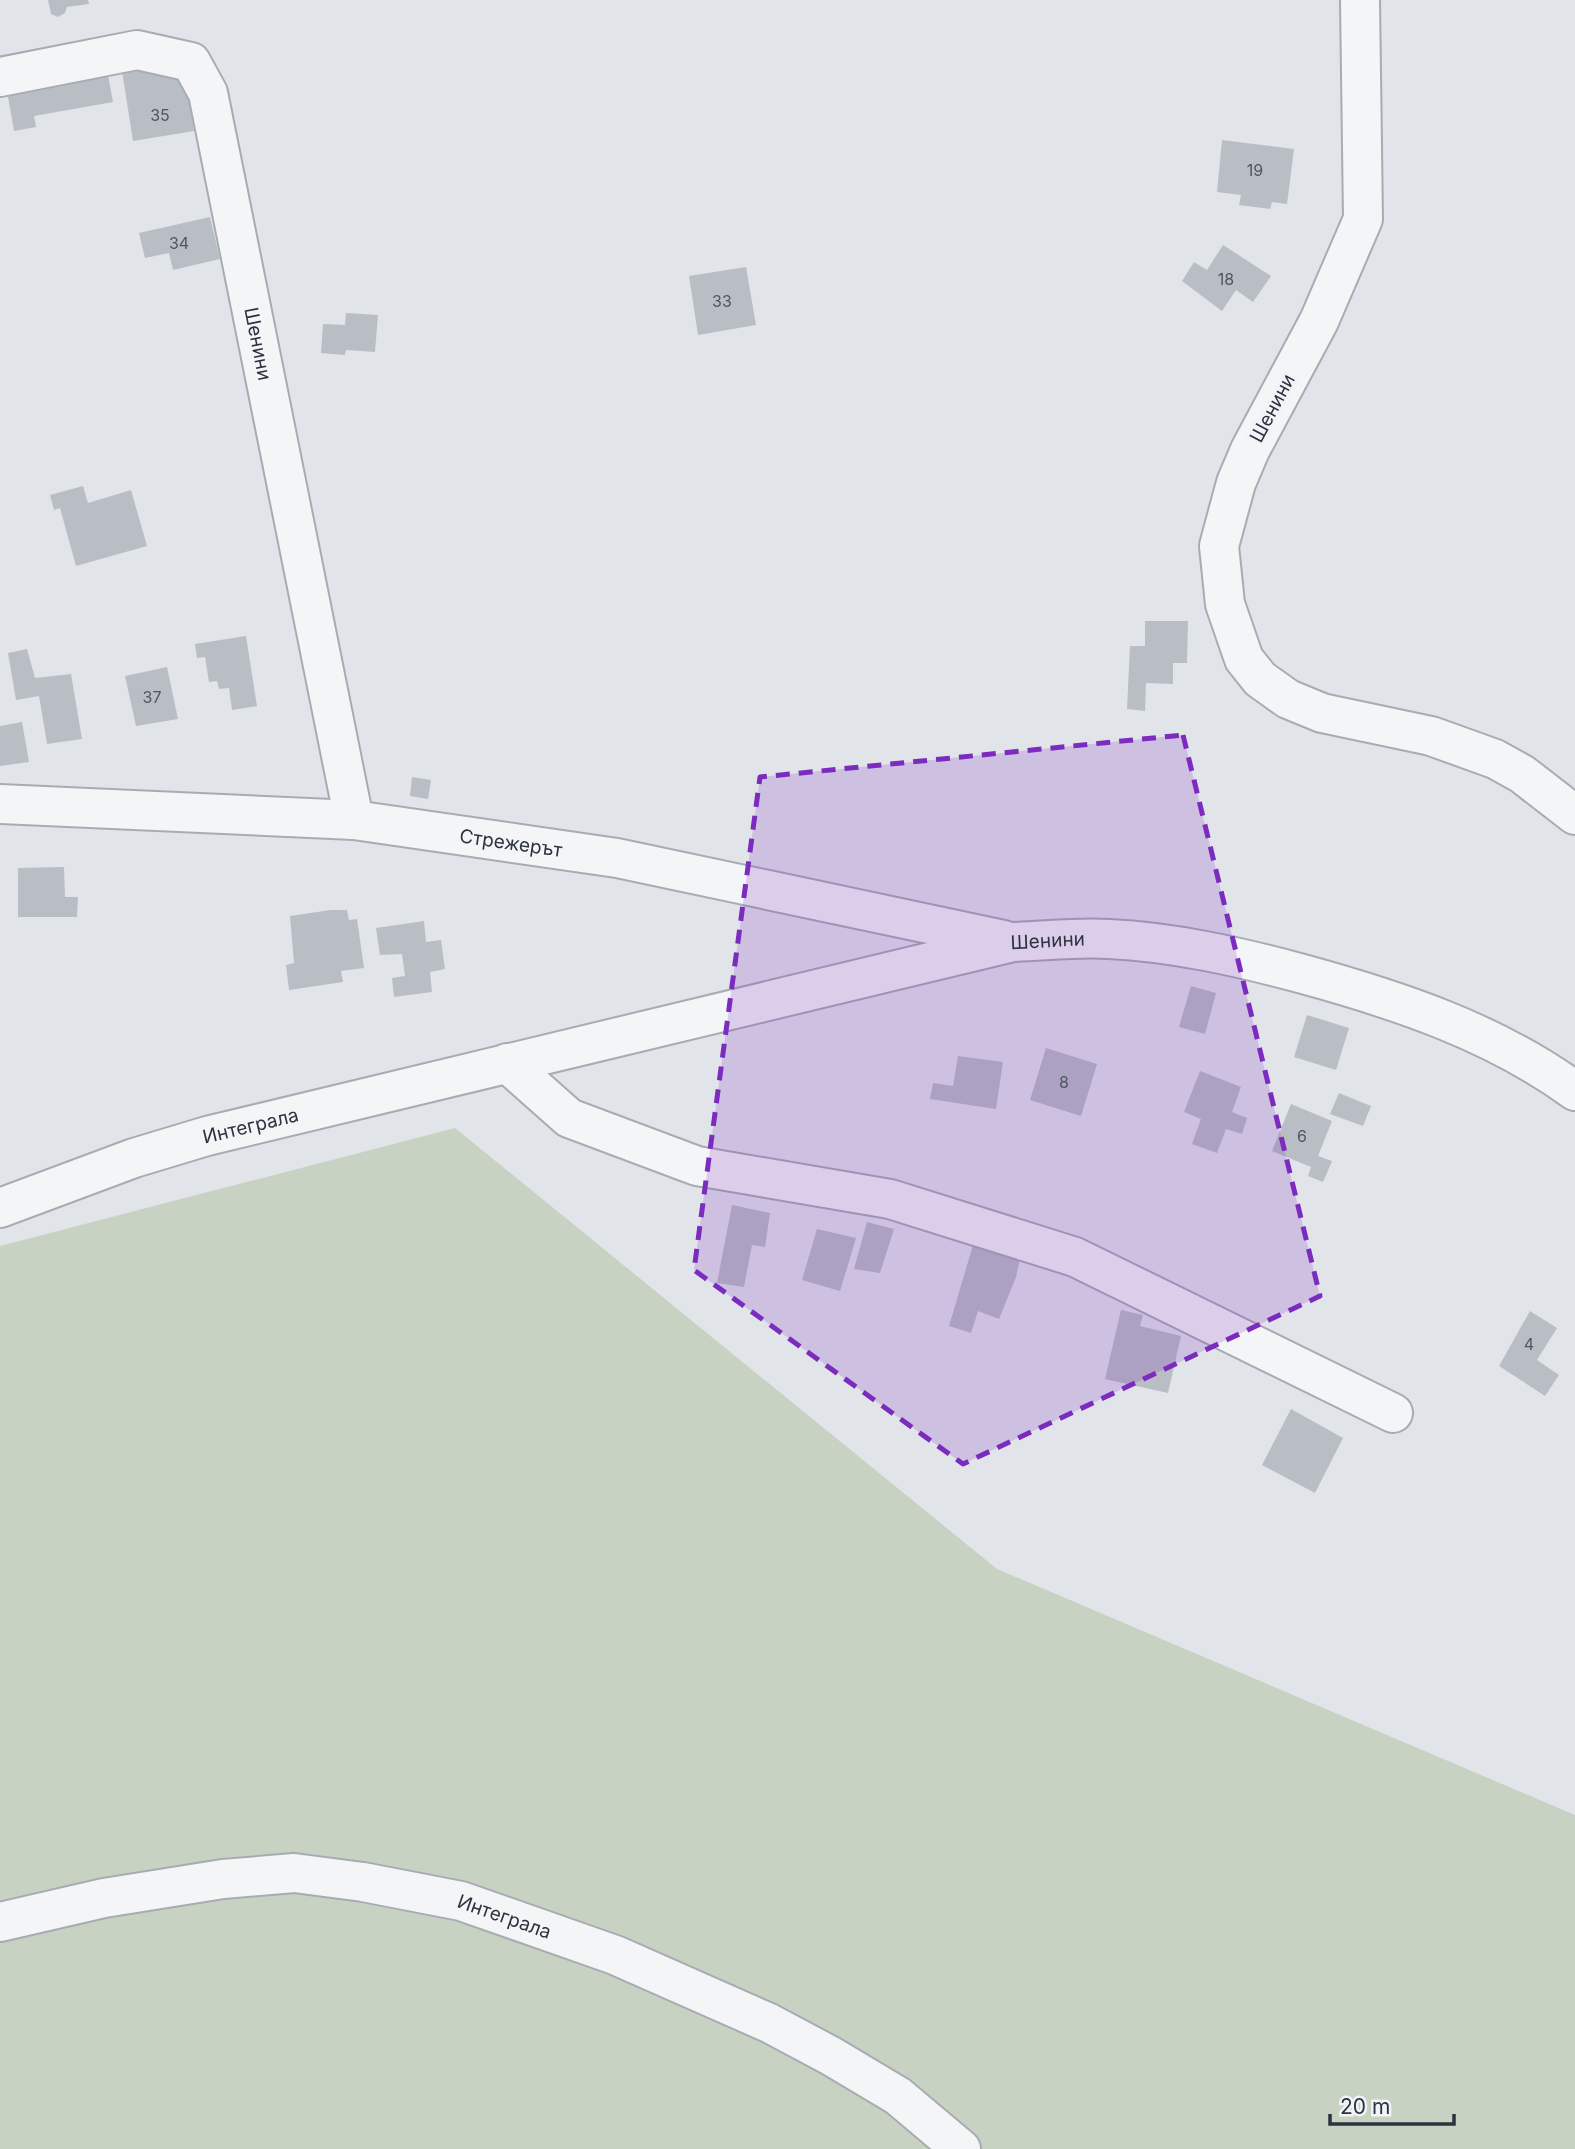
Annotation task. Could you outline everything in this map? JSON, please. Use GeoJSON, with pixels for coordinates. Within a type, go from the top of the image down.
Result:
{"type":"FeatureCollection","features":[{"type":"Feature","properties":{"kind":"street","name":"Шенини"},"geometry":{"type":"LineString","coordinates":[[1360,0],[1363,219],[1319,321],[1255,440],[1236,483],[1219,546],[1226,604],[1244,659],[1260,679],[1288,699],[1322,713],[1431,736],[1495,759],[1522,775],[1575,815]]}},
{"type":"Feature","properties":{"kind":"street","name":"Шенини"},"geometry":{"type":"LineString","coordinates":[[0,76],[137,51],[191,62],[208,93],[354,820]]}},
{"type":"Feature","properties":{"kind":"street","name":"Стрежерът"},"geometry":{"type":"LineString","coordinates":[[0,804],[354,820],[617,858],[1013,942]]}},
{"type":"Feature","properties":{"kind":"street","name":"Шенини"},"geometry":{"type":"LineString","coordinates":[[507,1063],[1013,942],[1108,939],[1165,945],[1250,960],[1357,989],[1431,1013],[1504,1048],[1575,1091]]}},
{"type":"Feature","properties":{"kind":"street","name":"Интеграла"},"geometry":{"type":"LineString","coordinates":[[0,1208],[134,1158],[207,1136],[507,1063]]}},
{"type":"Feature","properties":{"kind":"street"},"geometry":{"type":"LineString","coordinates":[[507,1063],[569,1118],[697,1166],[890,1199],[1075,1257],[1394,1413]]}},
{"type":"Feature","properties":{"kind":"street","name":"Интеграла"},"geometry":{"type":"LineString","coordinates":[[0,1922],[104,1898],[223,1879],[294,1873],[363,1882],[461,1901],[615,1955],[769,2024],[831,2056],[898,2096],[961,2149]]}},
{"type":"Feature","properties":{"kind":"highlighted area"},"geometry":{"type":"Polygon","coordinates":[[[1183,735],[1320,1296],[963,1464],[694,1270],[760,777],[1183,735]]]}},
{"type":"Feature","properties":{"kind":"green space"},"geometry":{"type":"Polygon","coordinates":[[[455,1128],[997,1569],[1575,1815],[1575,2149],[0,2149],[0,1246],[455,1128]]]}},
{"type":"Feature","properties":{"kind":"building"},"geometry":{"type":"Polygon","coordinates":[[[48,0],[88,0],[89,4],[67,7],[65,13],[58,17],[51,14],[48,0]]]}},
{"type":"Feature","properties":{"kind":"building"},"geometry":{"type":"Polygon","coordinates":[[[184,61],[192,98],[189,98],[194,131],[133,141],[122,71],[184,61]]]}},
{"type":"Feature","properties":{"kind":"building"},"geometry":{"type":"Polygon","coordinates":[[[108,75],[113,102],[34,116],[36,127],[14,131],[7,91],[108,75]]]}},
{"type":"Feature","properties":{"kind":"building"},"geometry":{"type":"Polygon","coordinates":[[[1222,140],[1294,149],[1287,204],[1272,202],[1270,209],[1239,205],[1241,195],[1217,192],[1222,140]]]}},
{"type":"Feature","properties":{"kind":"building"},"geometry":{"type":"Polygon","coordinates":[[[210,217],[220,259],[173,270],[169,253],[145,258],[139,233],[210,217]]]}},
{"type":"Feature","properties":{"kind":"building"},"geometry":{"type":"Polygon","coordinates":[[[1223,245],[1271,276],[1253,302],[1236,290],[1222,311],[1182,281],[1194,262],[1207,270],[1223,245]]]}},
{"type":"Feature","properties":{"kind":"building"},"geometry":{"type":"Polygon","coordinates":[[[746,267],[756,325],[698,335],[689,276],[746,267]]]}},
{"type":"Feature","properties":{"kind":"building"},"geometry":{"type":"Polygon","coordinates":[[[346,313],[378,315],[375,352],[346,350],[345,355],[321,353],[323,324],[345,325],[346,313]]]}},
{"type":"Feature","properties":{"kind":"building"},"geometry":{"type":"Polygon","coordinates":[[[83,486],[88,503],[131,490],[147,546],[76,566],[60,508],[54,510],[50,495],[83,486]]]}},
{"type":"Feature","properties":{"kind":"building"},"geometry":{"type":"Polygon","coordinates":[[[1145,621],[1188,621],[1187,663],[1173,663],[1173,684],[1146,683],[1145,711],[1127,709],[1130,646],[1145,646],[1145,621]]]}},
{"type":"Feature","properties":{"kind":"building"},"geometry":{"type":"Polygon","coordinates":[[[246,636],[257,706],[232,710],[229,688],[219,689],[217,681],[209,682],[205,657],[197,658],[195,644],[246,636]]]}},
{"type":"Feature","properties":{"kind":"building"},"geometry":{"type":"Polygon","coordinates":[[[27,649],[35,678],[71,674],[82,739],[47,744],[39,696],[16,700],[8,653],[27,649]]]}},
{"type":"Feature","properties":{"kind":"building"},"geometry":{"type":"Polygon","coordinates":[[[167,667],[178,719],[136,726],[125,676],[167,667]]]}},
{"type":"Feature","properties":{"kind":"building"},"geometry":{"type":"Polygon","coordinates":[[[22,722],[29,762],[0,766],[0,726],[22,722]]]}},
{"type":"Feature","properties":{"kind":"building"},"geometry":{"type":"Polygon","coordinates":[[[412,777],[431,780],[428,799],[410,796],[412,777]]]}},
{"type":"Feature","properties":{"kind":"building"},"geometry":{"type":"Polygon","coordinates":[[[64,867],[65,897],[78,897],[77,917],[18,917],[18,868],[64,867]]]}},
{"type":"Feature","properties":{"kind":"building"},"geometry":{"type":"Polygon","coordinates":[[[347,910],[349,920],[357,919],[364,968],[341,971],[343,982],[289,990],[286,965],[294,963],[290,916],[347,910]]]}},
{"type":"Feature","properties":{"kind":"building"},"geometry":{"type":"Polygon","coordinates":[[[424,921],[426,942],[441,940],[445,969],[430,972],[432,992],[394,997],[392,978],[405,976],[402,954],[380,955],[376,928],[424,921]]]}},
{"type":"Feature","properties":{"kind":"building"},"geometry":{"type":"Polygon","coordinates":[[[1191,986],[1216,993],[1205,1034],[1179,1027],[1191,986]]]}},
{"type":"Feature","properties":{"kind":"building"},"geometry":{"type":"Polygon","coordinates":[[[1307,1015],[1349,1028],[1336,1070],[1294,1057],[1307,1015]]]}},
{"type":"Feature","properties":{"kind":"building"},"geometry":{"type":"Polygon","coordinates":[[[1046,1048],[1097,1064],[1081,1116],[1030,1100],[1046,1048]]]}},
{"type":"Feature","properties":{"kind":"building"},"geometry":{"type":"Polygon","coordinates":[[[958,1056],[1003,1062],[996,1109],[930,1099],[933,1083],[953,1086],[958,1056]]]}},
{"type":"Feature","properties":{"kind":"building"},"geometry":{"type":"Polygon","coordinates":[[[1200,1071],[1241,1087],[1232,1112],[1247,1118],[1242,1134],[1226,1129],[1217,1153],[1192,1144],[1201,1119],[1184,1112],[1200,1071]]]}},
{"type":"Feature","properties":{"kind":"building"},"geometry":{"type":"Polygon","coordinates":[[[1339,1093],[1371,1106],[1363,1126],[1330,1114],[1339,1093]]]}},
{"type":"Feature","properties":{"kind":"building"},"geometry":{"type":"Polygon","coordinates":[[[1291,1104],[1332,1121],[1318,1156],[1332,1161],[1323,1182],[1308,1176],[1311,1167],[1272,1151],[1291,1104]]]}},
{"type":"Feature","properties":{"kind":"building"},"geometry":{"type":"Polygon","coordinates":[[[732,1205],[770,1213],[765,1247],[752,1245],[744,1287],[717,1283],[732,1205]]]}},
{"type":"Feature","properties":{"kind":"building"},"geometry":{"type":"Polygon","coordinates":[[[867,1222],[894,1229],[880,1273],[854,1269],[867,1222]]]}},
{"type":"Feature","properties":{"kind":"building"},"geometry":{"type":"Polygon","coordinates":[[[817,1229],[856,1238],[840,1291],[802,1280],[817,1229]]]}},
{"type":"Feature","properties":{"kind":"building"},"geometry":{"type":"Polygon","coordinates":[[[976,1235],[1022,1249],[1016,1277],[999,1319],[978,1311],[971,1333],[949,1326],[976,1235]]]}},
{"type":"Feature","properties":{"kind":"building"},"geometry":{"type":"Polygon","coordinates":[[[1121,1310],[1143,1315],[1140,1326],[1181,1336],[1168,1393],[1105,1379],[1121,1310]]]}},
{"type":"Feature","properties":{"kind":"building"},"geometry":{"type":"Polygon","coordinates":[[[1530,1311],[1557,1328],[1537,1360],[1559,1375],[1545,1396],[1499,1366],[1530,1311]]]}},
{"type":"Feature","properties":{"kind":"building"},"geometry":{"type":"Polygon","coordinates":[[[1291,1409],[1343,1438],[1315,1493],[1262,1465],[1291,1409]]]}}]}
